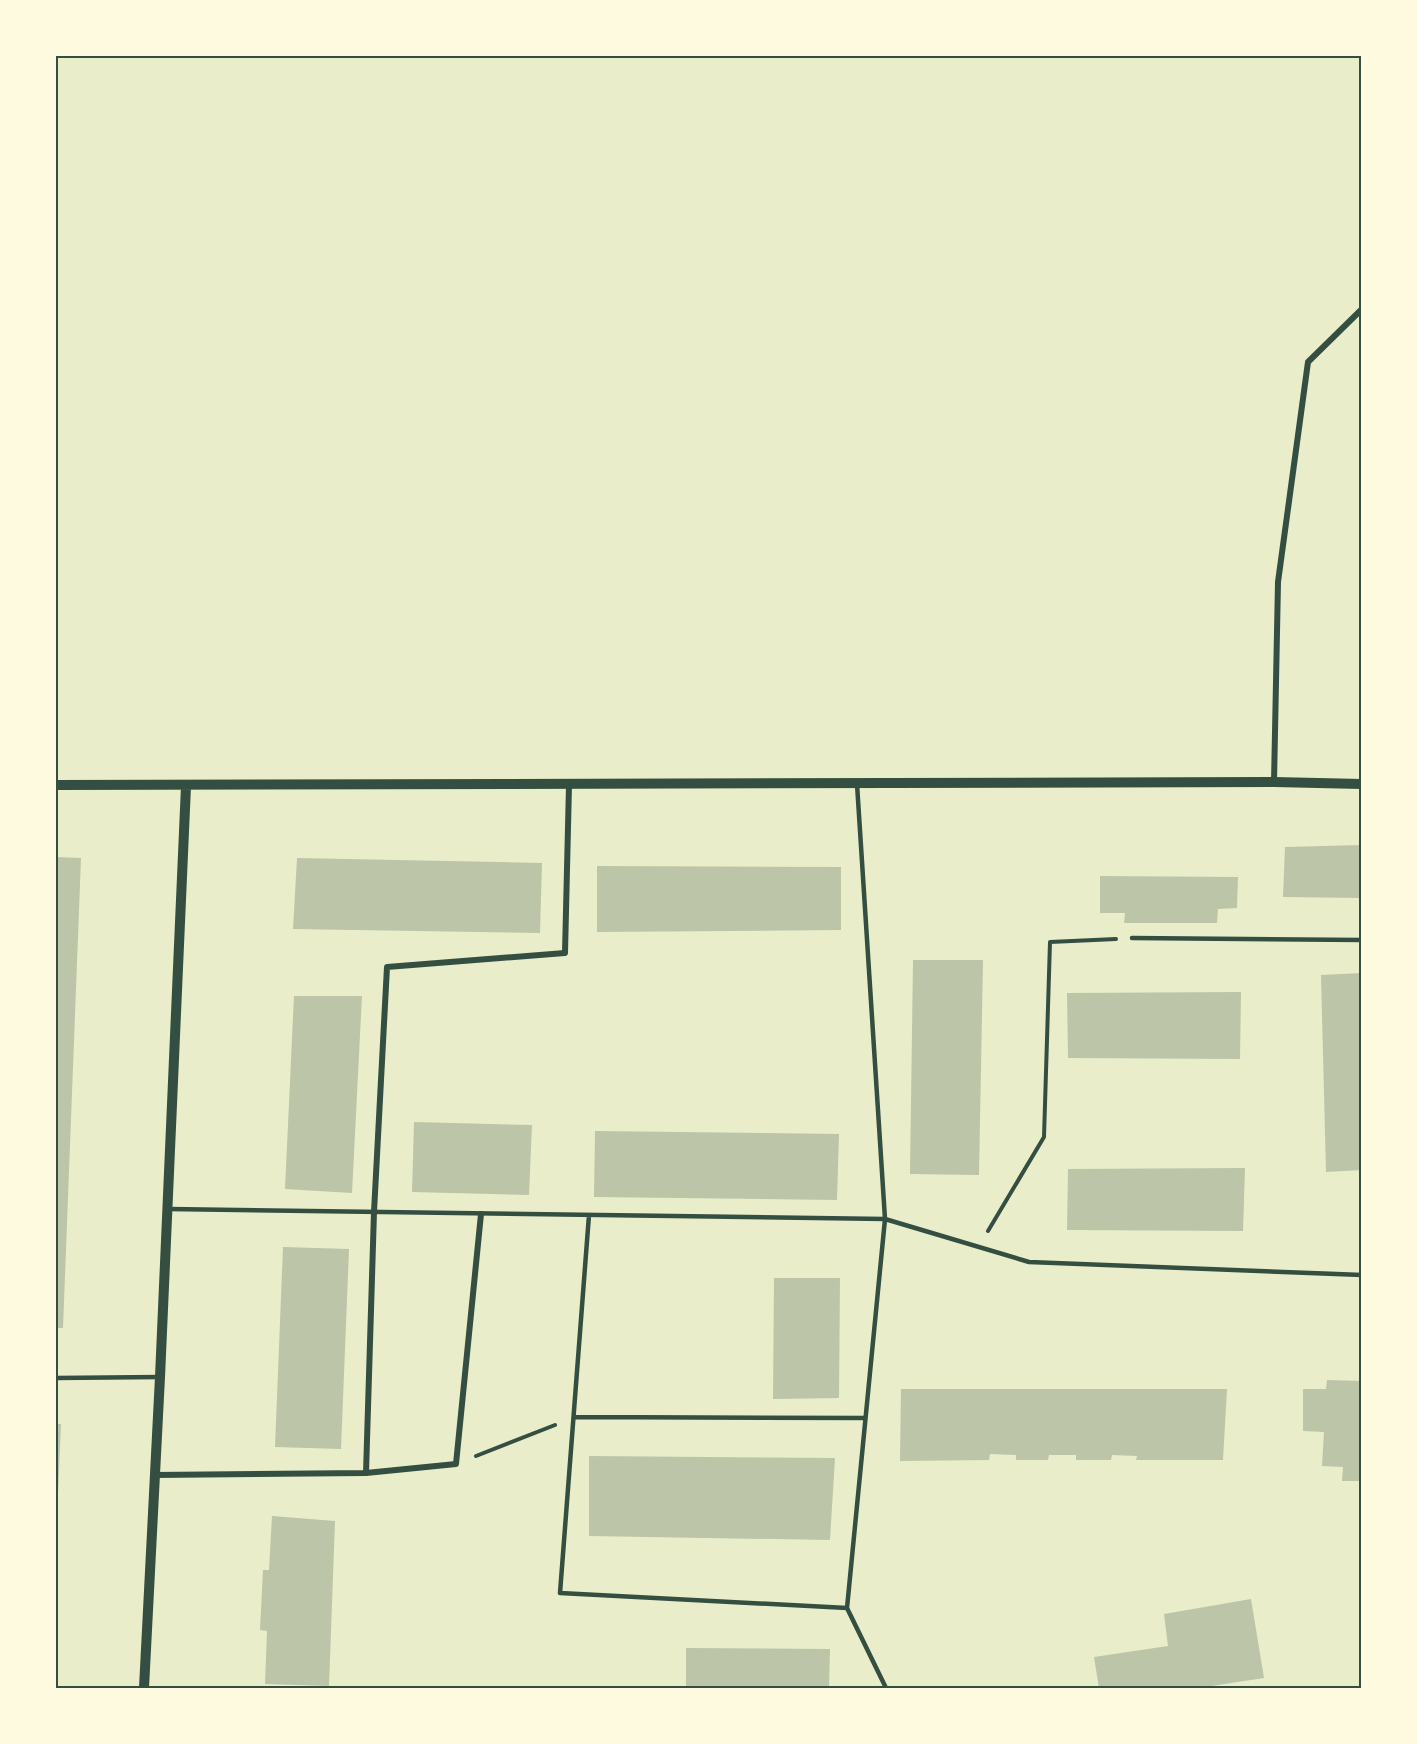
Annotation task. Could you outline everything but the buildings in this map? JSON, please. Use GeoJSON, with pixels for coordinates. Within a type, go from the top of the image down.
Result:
{"type":"FeatureCollection","features":[{"type":"Feature","properties":{"kind":"street"},"geometry":{"type":"LineString","coordinates":[[1274,782],[1278,582],[1308,362],[1362,309]]}},
{"type":"Feature","properties":{"kind":"street"},"geometry":{"type":"LineString","coordinates":[[56,785],[1274,782],[1362,784]]}},
{"type":"Feature","properties":{"kind":"street"},"geometry":{"type":"LineString","coordinates":[[366,1473],[374,1212],[387,967],[565,953],[569,785]]}},
{"type":"Feature","properties":{"kind":"street"},"geometry":{"type":"LineString","coordinates":[[144,1689],[186,786]]}},
{"type":"Feature","properties":{"kind":"street"},"geometry":{"type":"LineString","coordinates":[[154,1475],[366,1473],[456,1464],[481,1214]]}},
{"type":"Feature","properties":{"kind":"lane"},"geometry":{"type":"LineString","coordinates":[[857,784],[885,1219],[847,1608],[886,1689]]}},
{"type":"Feature","properties":{"kind":"lane"},"geometry":{"type":"LineString","coordinates":[[1132,938],[1362,940]]}},
{"type":"Feature","properties":{"kind":"lane"},"geometry":{"type":"LineString","coordinates":[[168,1209],[885,1219],[1029,1262],[1362,1275]]}},
{"type":"Feature","properties":{"kind":"lane"},"geometry":{"type":"LineString","coordinates":[[589,1215],[560,1593],[847,1608]]}},
{"type":"Feature","properties":{"kind":"lane"},"geometry":{"type":"LineString","coordinates":[[56,1378],[160,1377]]}},
{"type":"Feature","properties":{"kind":"lane"},"geometry":{"type":"LineString","coordinates":[[574,1418],[865,1418]]}},
{"type":"Feature","properties":{"kind":"path"},"geometry":{"type":"LineString","coordinates":[[979,1247],[1044,1137],[1050,942],[1132,938]]}},
{"type":"Feature","properties":{"kind":"path"},"geometry":{"type":"LineString","coordinates":[[456,1464],[574,1418]]}}]}
